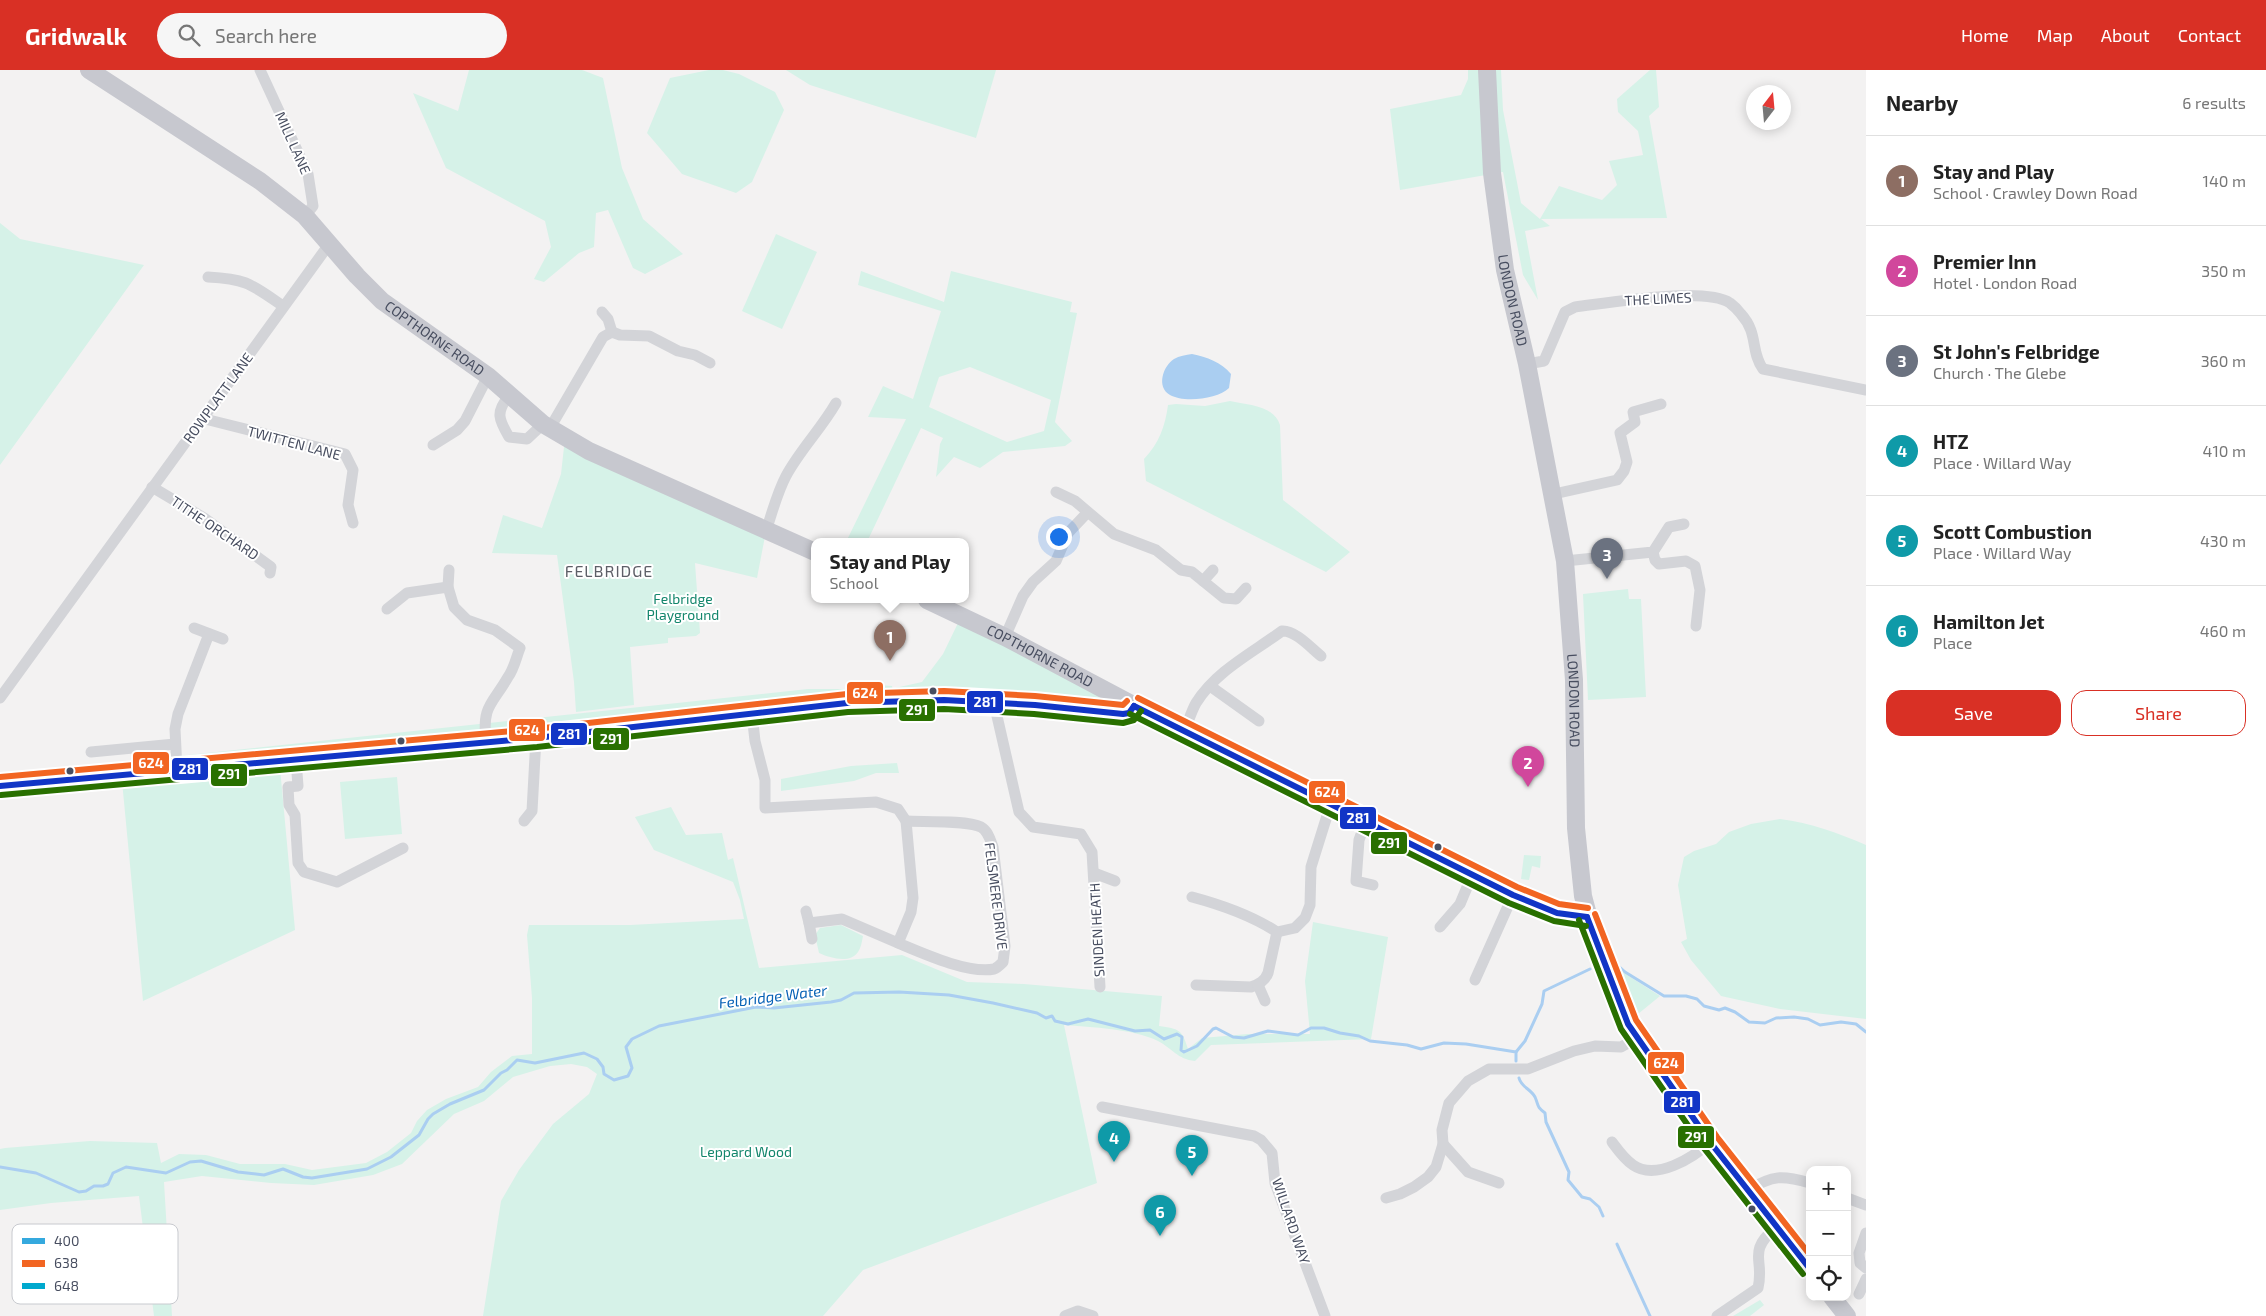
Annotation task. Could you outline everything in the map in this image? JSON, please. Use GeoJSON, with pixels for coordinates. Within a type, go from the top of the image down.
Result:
{"type":"FeatureCollection","features":[{"type":"Feature","properties":{"kind":"highway","name":"COPTHORNE ROAD"},"geometry":{"type":"LineString","coordinates":[[89,70],[260,181],[305,216],[357,276],[382,301],[488,376],[546,426],[589,451],[811,550]]}},
{"type":"Feature","properties":{"kind":"highway","name":"LONDON ROAD"},"geometry":{"type":"LineString","coordinates":[[1487,70],[1492,173],[1505,270],[1528,364],[1554,494],[1565,561],[1574,680],[1577,847],[1587,917],[1628,1024],[1710,1142],[1806,1264]]}},
{"type":"Feature","properties":{"kind":"highway","name":"COPTHORNE ROAD"},"geometry":{"type":"LineString","coordinates":[[933,603],[1005,637],[1184,732],[1473,873],[1513,895],[1557,913],[1587,917]]}},
{"type":"Feature","properties":{"kind":"highway"},"geometry":{"type":"LineString","coordinates":[[1835,1301],[1847,1316]]}},
{"type":"Feature","properties":{"kind":"street","name":"MILL LANE"},"geometry":{"type":"LineString","coordinates":[[260,70],[308,174],[313,206],[305,216]]}},
{"type":"Feature","properties":{"kind":"street","name":"ROWPLATT LANE"},"geometry":{"type":"LineString","coordinates":[[0,698],[330,243]]}},
{"type":"Feature","properties":{"kind":"street"},"geometry":{"type":"LineString","coordinates":[[208,277],[232,278],[249,283],[283,306]]}},
{"type":"Feature","properties":{"kind":"street","name":"THE LIMES"},"geometry":{"type":"LineString","coordinates":[[1528,364],[1544,361],[1565,312],[1575,307],[1667,296],[1712,297],[1730,303],[1742,314],[1752,329],[1758,362],[1763,370],[1866,390]]}},
{"type":"Feature","properties":{"kind":"street"},"geometry":{"type":"LineString","coordinates":[[602,312],[608,319],[612,332]]}},
{"type":"Feature","properties":{"kind":"street"},"geometry":{"type":"LineString","coordinates":[[509,396],[501,404],[499,420],[509,437],[528,439],[546,426],[603,337],[612,332],[649,336],[678,351],[694,354],[710,363]]}},
{"type":"Feature","properties":{"kind":"street"},"geometry":{"type":"LineString","coordinates":[[433,445],[457,430],[465,421],[488,376]]}},
{"type":"Feature","properties":{"kind":"street"},"geometry":{"type":"LineString","coordinates":[[766,531],[785,478],[803,448],[822,427],[836,403]]}},
{"type":"Feature","properties":{"kind":"street"},"geometry":{"type":"LineString","coordinates":[[1554,494],[1617,480],[1624,471],[1627,462],[1620,433],[1635,422],[1633,412],[1661,404]]}},
{"type":"Feature","properties":{"kind":"street","name":"TWITTEN LANE"},"geometry":{"type":"LineString","coordinates":[[204,417],[345,454],[353,470],[348,505],[353,523]]}},
{"type":"Feature","properties":{"kind":"street","name":"TITHE ORCHARD"},"geometry":{"type":"LineString","coordinates":[[152,487],[204,518],[271,566],[270,573]]}},
{"type":"Feature","properties":{"kind":"street"},"geometry":{"type":"LineString","coordinates":[[1056,492],[1075,501],[1114,534],[1156,550],[1181,570],[1192,572],[1216,592],[1230,600],[1236,598],[1246,588]]}},
{"type":"Feature","properties":{"kind":"street"},"geometry":{"type":"LineString","coordinates":[[1005,637],[1023,596],[1033,582],[1056,561],[1068,533],[1087,513]]}},
{"type":"Feature","properties":{"kind":"street"},"geometry":{"type":"LineString","coordinates":[[1684,524],[1669,527],[1653,552],[1654,560],[1659,564],[1686,561],[1695,566],[1700,590],[1696,626]]}},
{"type":"Feature","properties":{"kind":"street"},"geometry":{"type":"LineString","coordinates":[[1565,561],[1653,552]]}},
{"type":"Feature","properties":{"kind":"street"},"geometry":{"type":"LineString","coordinates":[[449,570],[448,588],[454,606],[467,620],[495,630],[520,648],[509,677],[494,696],[485,714],[486,741]]}},
{"type":"Feature","properties":{"kind":"street"},"geometry":{"type":"LineString","coordinates":[[1203,581],[1213,570]]}},
{"type":"Feature","properties":{"kind":"street"},"geometry":{"type":"LineString","coordinates":[[387,609],[407,593],[448,588]]}},
{"type":"Feature","properties":{"kind":"street"},"geometry":{"type":"LineString","coordinates":[[194,628],[223,639]]}},
{"type":"Feature","properties":{"kind":"street"},"geometry":{"type":"LineString","coordinates":[[1184,732],[1196,704],[1210,686],[1240,658],[1282,631],[1287,630],[1320,656]]}},
{"type":"Feature","properties":{"kind":"street"},"geometry":{"type":"LineString","coordinates":[[177,770],[175,730],[178,714],[209,634]]}},
{"type":"Feature","properties":{"kind":"street"},"geometry":{"type":"LineString","coordinates":[[1210,686],[1258,721]]}},
{"type":"Feature","properties":{"kind":"street"},"geometry":{"type":"LineString","coordinates":[[0,786],[536,738],[856,702],[920,700],[994,703],[1123,714],[1130,713],[1134,706]]}},
{"type":"Feature","properties":{"kind":"street","name":"SINDEN HEATH"},"geometry":{"type":"LineString","coordinates":[[994,703],[1019,812],[1033,827],[1081,834],[1092,852],[1100,986]]}},
{"type":"Feature","properties":{"kind":"street"},"geometry":{"type":"LineString","coordinates":[[752,714],[755,742],[765,780],[764,808],[876,802],[898,809],[906,821],[913,898],[911,912],[898,943],[842,919],[809,924]]}},
{"type":"Feature","properties":{"kind":"street"},"geometry":{"type":"LineString","coordinates":[[524,821],[532,811],[536,738]]}},
{"type":"Feature","properties":{"kind":"street"},"geometry":{"type":"LineString","coordinates":[[91,752],[175,744]]}},
{"type":"Feature","properties":{"kind":"street"},"geometry":{"type":"LineString","coordinates":[[296,760],[303,786],[288,788],[289,805],[294,815],[298,863],[304,872],[325,880],[337,882],[403,848]]}},
{"type":"Feature","properties":{"kind":"street"},"geometry":{"type":"LineString","coordinates":[[1192,897],[1218,904],[1261,922],[1276,932],[1295,928],[1306,918],[1310,904],[1310,867],[1332,804]]}},
{"type":"Feature","properties":{"kind":"street","name":"FELSMERE DRIVE"},"geometry":{"type":"LineString","coordinates":[[898,943],[957,966],[994,969],[1003,962],[1005,946],[993,847],[988,833],[980,826],[962,823],[906,821]]}},
{"type":"Feature","properties":{"kind":"street"},"geometry":{"type":"LineString","coordinates":[[1366,821],[1359,840],[1356,881],[1374,885]]}},
{"type":"Feature","properties":{"kind":"street","name":"SINDEN HEATH"},"geometry":{"type":"LineString","coordinates":[[1094,873],[1115,881]]}},
{"type":"Feature","properties":{"kind":"street"},"geometry":{"type":"LineString","coordinates":[[1440,927],[1460,904],[1473,873]]}},
{"type":"Feature","properties":{"kind":"street"},"geometry":{"type":"LineString","coordinates":[[1474,980],[1513,895]]}},
{"type":"Feature","properties":{"kind":"street"},"geometry":{"type":"LineString","coordinates":[[806,911],[812,939]]}},
{"type":"Feature","properties":{"kind":"street"},"geometry":{"type":"LineString","coordinates":[[1196,985],[1251,987],[1258,985],[1266,978],[1268,973],[1276,932]]}},
{"type":"Feature","properties":{"kind":"street"},"geometry":{"type":"LineString","coordinates":[[1258,985],[1265,1001]]}},
{"type":"Feature","properties":{"kind":"street"},"geometry":{"type":"LineString","coordinates":[[1386,1198],[1400,1194],[1428,1176],[1436,1167],[1443,1144],[1442,1130],[1448,1103],[1468,1081],[1489,1069],[1528,1069],[1574,1051],[1595,1046],[1621,1047],[1637,1038]]}},
{"type":"Feature","properties":{"kind":"street","name":"WILLARD WAY"},"geometry":{"type":"LineString","coordinates":[[1102,1107],[1254,1136],[1261,1140],[1272,1153],[1275,1183],[1325,1316]]}},
{"type":"Feature","properties":{"kind":"street"},"geometry":{"type":"LineString","coordinates":[[1612,1142],[1630,1163],[1646,1170],[1663,1169],[1680,1164],[1710,1142]]}},
{"type":"Feature","properties":{"kind":"street"},"geometry":{"type":"LineString","coordinates":[[1443,1144],[1468,1172],[1499,1183]]}},
{"type":"Feature","properties":{"kind":"street"},"geometry":{"type":"LineString","coordinates":[[1748,1190],[1767,1179],[1787,1176],[1806,1182]]}},
{"type":"Feature","properties":{"kind":"street"},"geometry":{"type":"LineString","coordinates":[[1851,1199],[1866,1205]]}},
{"type":"Feature","properties":{"kind":"street"},"geometry":{"type":"LineString","coordinates":[[1717,1316],[1758,1288],[1757,1254],[1765,1237],[1776,1226]]}},
{"type":"Feature","properties":{"kind":"street"},"geometry":{"type":"LineString","coordinates":[[1866,1233],[1859,1253],[1860,1263],[1866,1268]]}},
{"type":"Feature","properties":{"kind":"street"},"geometry":{"type":"LineString","coordinates":[[1859,1294],[1866,1279]]}},
{"type":"Feature","properties":{"kind":"street"},"geometry":{"type":"LineString","coordinates":[[1064,1316],[1078,1311],[1093,1316]]}},
{"type":"Feature","properties":{"kind":"green space"},"geometry":{"type":"Polygon","coordinates":[[[469,70],[582,70],[603,78],[622,168],[643,219],[683,254],[645,274],[633,268],[608,210],[596,213],[594,247],[579,253],[544,282],[534,279],[551,247],[545,221],[446,168],[413,93],[458,111],[469,70]]]}},
{"type":"Feature","properties":{"kind":"green space"},"geometry":{"type":"Polygon","coordinates":[[[709,70],[723,70],[739,74],[775,92],[784,110],[752,182],[736,193],[682,174],[647,133],[670,78],[709,70]]]}},
{"type":"Feature","properties":{"kind":"green space"},"geometry":{"type":"Polygon","coordinates":[[[786,70],[996,70],[976,138],[810,85],[786,70]]]}},
{"type":"Feature","properties":{"kind":"green space"},"geometry":{"type":"Polygon","coordinates":[[[1468,70],[1501,70],[1503,110],[1521,203],[1540,219],[1559,186],[1602,200],[1617,185],[1609,161],[1643,155],[1638,131],[1618,112],[1617,99],[1650,70],[1656,70],[1659,107],[1649,116],[1667,218],[1541,219],[1550,226],[1525,231],[1538,300],[1523,275],[1503,172],[1400,190],[1390,109],[1461,95],[1468,79],[1468,70]]]}},
{"type":"Feature","properties":{"kind":"green space"},"geometry":{"type":"Polygon","coordinates":[[[0,223],[20,239],[144,265],[0,465],[0,223]]]}},
{"type":"Feature","properties":{"kind":"green space"},"geometry":{"type":"Polygon","coordinates":[[[776,234],[817,252],[782,329],[742,311],[776,234]]]}},
{"type":"Feature","properties":{"kind":"green space"},"geometry":{"type":"Polygon","coordinates":[[[861,271],[944,302],[951,271],[1072,302],[1070,312],[1077,313],[1055,422],[1072,441],[1065,446],[1003,452],[980,468],[954,457],[936,477],[940,444],[943,438],[921,428],[869,538],[848,538],[906,419],[868,417],[883,386],[913,399],[941,311],[858,285],[861,271]],[[970,367],[939,377],[929,407],[1007,442],[1044,431],[1051,400],[970,367]]]}},
{"type":"Feature","properties":{"kind":"green space"},"geometry":{"type":"Polygon","coordinates":[[[1230,401],[1259,407],[1272,413],[1277,418],[1280,425],[1283,500],[1350,552],[1326,572],[1146,481],[1144,459],[1154,447],[1160,434],[1168,405],[1205,406],[1230,401]]]}},
{"type":"Feature","properties":{"kind":"green space","name":"Felbridge Playground"},"geometry":{"type":"Polygon","coordinates":[[[565,438],[766,531],[757,578],[695,563],[700,633],[696,636],[668,638],[668,643],[630,647],[634,705],[576,712],[574,682],[557,555],[492,553],[503,515],[542,528],[561,474],[565,438]]]}},
{"type":"Feature","properties":{"kind":"green space"},"geometry":{"type":"Polygon","coordinates":[[[1628,589],[1629,599],[1641,599],[1646,697],[1588,700],[1583,594],[1628,589]]]}},
{"type":"Feature","properties":{"kind":"green space"},"geometry":{"type":"Polygon","coordinates":[[[958,623],[968,625],[1115,705],[1114,708],[1033,700],[895,693],[895,688],[922,682],[943,654],[958,623]]]}},
{"type":"Feature","properties":{"kind":"green space"},"geometry":{"type":"Polygon","coordinates":[[[878,685],[892,686],[893,693],[841,695],[785,702],[782,706],[0,781],[0,772],[1,775],[808,689],[847,689],[878,685]]]}},
{"type":"Feature","properties":{"kind":"green space"},"geometry":{"type":"Polygon","coordinates":[[[897,763],[899,773],[876,773],[854,781],[781,791],[781,779],[851,766],[897,763]]]}},
{"type":"Feature","properties":{"kind":"green space"},"geometry":{"type":"Polygon","coordinates":[[[280,768],[295,930],[143,1001],[122,781],[280,768]]]}},
{"type":"Feature","properties":{"kind":"green space"},"geometry":{"type":"Polygon","coordinates":[[[397,777],[402,834],[345,839],[340,782],[397,777]]]}},
{"type":"Feature","properties":{"kind":"green space","name":"Leppard Wood"},"geometry":{"type":"Polygon","coordinates":[[[671,807],[686,835],[722,833],[728,860],[733,858],[759,968],[902,955],[967,982],[1024,984],[1162,996],[1159,1026],[1179,1031],[1184,1037],[1188,1049],[1202,1038],[1248,1034],[1310,1034],[1305,981],[1313,922],[1388,937],[1371,1039],[1211,1045],[1195,1061],[1179,1056],[1163,1044],[1148,1037],[1112,1029],[1064,1025],[1097,1183],[863,1270],[823,1316],[483,1316],[501,1201],[519,1170],[553,1124],[589,1094],[597,1074],[587,1067],[571,1064],[550,1066],[513,1077],[484,1101],[454,1114],[402,1164],[373,1175],[314,1185],[202,1176],[164,1182],[167,1224],[142,1224],[139,1196],[51,1203],[0,1210],[0,1149],[5,1148],[90,1141],[157,1143],[161,1163],[179,1154],[206,1155],[240,1164],[285,1164],[312,1170],[366,1163],[387,1152],[411,1133],[417,1121],[427,1110],[446,1099],[478,1087],[491,1072],[512,1056],[532,1054],[532,998],[527,935],[529,925],[630,925],[744,919],[740,900],[733,882],[654,850],[635,817],[671,807]]]}},
{"type":"Feature","properties":{"kind":"green space"},"geometry":{"type":"Polygon","coordinates":[[[1780,819],[1824,829],[1866,845],[1866,1019],[1780,1009],[1721,996],[1691,960],[1681,942],[1687,939],[1678,885],[1684,857],[1694,851],[1716,844],[1729,832],[1751,824],[1780,819]]]}},
{"type":"Feature","properties":{"kind":"green space"},"geometry":{"type":"Polygon","coordinates":[[[1524,855],[1541,856],[1540,868],[1532,866],[1529,880],[1521,879],[1524,855]]]}},
{"type":"Feature","properties":{"kind":"green space"},"geometry":{"type":"Polygon","coordinates":[[[841,925],[863,936],[858,952],[854,956],[845,959],[829,957],[819,953],[815,935],[820,928],[841,925]]]}},
{"type":"Feature","properties":{"kind":"green space"},"geometry":{"type":"Polygon","coordinates":[[[1615,965],[1624,973],[1660,996],[1638,1014],[1615,965]]]}},
{"type":"Feature","properties":{"kind":"green space"},"geometry":{"type":"Polygon","coordinates":[[[1760,1300],[1764,1305],[1750,1316],[1733,1316],[1760,1300]]]}},
{"type":"Feature","properties":{"kind":"green space","name":"Leppard Wood"},"geometry":{"type":"Polygon","coordinates":[[[152,1304],[171,1304],[172,1316],[154,1316],[152,1304]]]}},
{"type":"Feature","properties":{"kind":"water"},"geometry":{"type":"Polygon","coordinates":[[[1192,354],[1223,366],[1231,374],[1229,388],[1217,395],[1201,399],[1184,399],[1170,395],[1163,387],[1164,371],[1170,362],[1176,358],[1192,354]]]}},
{"type":"Feature","properties":{"kind":"waterway"},"geometry":{"type":"LineString","coordinates":[[1613,961],[1625,972],[1664,996],[1686,996],[1697,999],[1704,1006],[1719,1010],[1725,1008],[1735,1012],[1749,1022],[1765,1023],[1776,1018],[1794,1017],[1808,1019],[1820,1025],[1841,1022],[1856,1024],[1866,1032]]}},
{"type":"Feature","properties":{"kind":"waterway"},"geometry":{"type":"LineString","coordinates":[[1516,1052],[1525,1041],[1542,1004],[1544,991],[1590,969]]}},
{"type":"Feature","properties":{"kind":"waterway","name":"Felbridge Water"},"geometry":{"type":"LineString","coordinates":[[0,1167],[36,1173],[79,1192],[86,1191],[94,1186],[108,1184],[113,1173],[126,1167],[166,1173],[190,1162],[201,1161],[238,1172],[264,1175],[283,1169],[303,1177],[312,1178],[367,1169],[391,1157],[419,1135],[433,1114],[450,1104],[484,1090],[517,1060],[535,1063],[584,1053],[597,1059],[603,1067],[604,1074],[614,1080],[628,1076],[632,1068],[626,1047],[632,1039],[659,1026],[756,1007],[774,1008],[831,1002],[841,1000],[854,993],[899,992],[949,995],[1037,1013],[1046,1018],[1052,1016],[1055,1021],[1068,1024],[1088,1019],[1135,1031],[1150,1030],[1164,1039],[1177,1034],[1182,1037],[1181,1050],[1184,1052],[1197,1046],[1216,1028],[1233,1037],[1244,1038],[1268,1031],[1298,1035],[1311,1028],[1324,1028],[1359,1036],[1370,1041],[1407,1045],[1421,1049],[1444,1043],[1466,1044],[1516,1052],[1516,1061]]}},
{"type":"Feature","properties":{"kind":"waterway","name":"Felbridge Water"},"geometry":{"type":"LineString","coordinates":[[1519,1078],[1522,1084],[1533,1094],[1539,1107],[1545,1113],[1546,1122],[1569,1172],[1568,1180],[1582,1197],[1590,1199],[1599,1207],[1603,1216]]}},
{"type":"Feature","properties":{"kind":"waterway","name":"Felbridge Water"},"geometry":{"type":"LineString","coordinates":[[1617,1244],[1650,1316]]}},
{"type":"Feature","properties":{"kind":"transit line","name":"624"},"geometry":{"type":"LineString","coordinates":[[0,777],[535,729],[847,694],[944,691],[1035,696],[1123,705],[1127,701]]}},
{"type":"Feature","properties":{"kind":"transit line","name":"624"},"geometry":{"type":"LineString","coordinates":[[1138,698],[1517,887],[1559,904],[1588,908]]}},
{"type":"Feature","properties":{"kind":"transit line","name":"281"},"geometry":{"type":"LineString","coordinates":[[0,786],[536,738],[847,703],[944,700],[1035,705],[1123,714],[1129,713],[1134,706]]}},
{"type":"Feature","properties":{"kind":"transit line","name":"281"},"geometry":{"type":"LineString","coordinates":[[1134,706],[1513,895],[1557,913],[1587,917]]}},
{"type":"Feature","properties":{"kind":"transit line","name":"291"},"geometry":{"type":"LineString","coordinates":[[1,795],[537,747],[848,712],[944,709],[1034,714],[1123,723],[1134,720],[1141,711]]}},
{"type":"Feature","properties":{"kind":"transit line","name":"291"},"geometry":{"type":"LineString","coordinates":[[1130,714],[1509,903],[1554,921],[1586,926]]}},
{"type":"Feature","properties":{"kind":"transit line","name":"624"},"geometry":{"type":"LineString","coordinates":[[1595,914],[1636,1020],[1717,1137],[1806,1250]]}},
{"type":"Feature","properties":{"kind":"transit line","name":"281"},"geometry":{"type":"LineString","coordinates":[[1587,917],[1628,1024],[1710,1142],[1806,1264]]}},
{"type":"Feature","properties":{"kind":"transit line","name":"291"},"geometry":{"type":"LineString","coordinates":[[1579,920],[1621,1029],[1703,1147],[1803,1274]]}},
{"type":"Feature","properties":{"kind":"place","name":"St John's Felbridge"},"geometry":{"type":"Point","coordinates":[1607,579]}},
{"type":"Feature","properties":{"kind":"place","name":"Stay and Play"},"geometry":{"type":"Point","coordinates":[890,661]}},
{"type":"Feature","properties":{"kind":"place","name":"Premier Inn"},"geometry":{"type":"Point","coordinates":[1528,787]}},
{"type":"Feature","properties":{"kind":"place","name":"HTZ"},"geometry":{"type":"Point","coordinates":[1114,1162]}},
{"type":"Feature","properties":{"kind":"place","name":"Scott Combustion"},"geometry":{"type":"Point","coordinates":[1192,1176]}},
{"type":"Feature","properties":{"kind":"place","name":"Hamilton Jet"},"geometry":{"type":"Point","coordinates":[1160,1236]}},
{"type":"Feature","properties":{"kind":"district","name":"FELBRIDGE"},"geometry":{"type":"Point","coordinates":[609,571]}}]}
